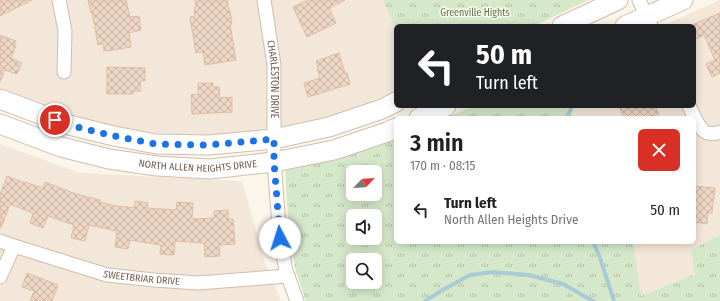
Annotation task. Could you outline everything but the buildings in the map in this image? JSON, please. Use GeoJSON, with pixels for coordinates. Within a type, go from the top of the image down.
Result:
{"type":"FeatureCollection","features":[{"type":"Feature","properties":{"kind":"main road"},"geometry":{"type":"LineString","coordinates":[[566,24],[618,0]]}},
{"type":"Feature","properties":{"kind":"main road"},"geometry":{"type":"LineString","coordinates":[[628,24],[645,14],[683,0]]}},
{"type":"Feature","properties":{"kind":"main road","name":"NORTH ALLEN HEIGHTS DRIVE"},"geometry":{"type":"LineString","coordinates":[[0,99],[69,125],[114,136],[156,144],[209,145],[274,139],[329,127],[382,109],[394,103]]}},
{"type":"Feature","properties":{"kind":"main road"},"geometry":{"type":"LineString","coordinates":[[424,116],[442,108]]}},
{"type":"Feature","properties":{"kind":"main road","name":"NORTH ALLEN HEIGHTS DRIVE"},"geometry":{"type":"LineString","coordinates":[[0,124],[60,147],[108,159],[157,166],[210,169],[274,162],[334,150],[394,129]]}},
{"type":"Feature","properties":{"kind":"street"},"geometry":{"type":"LineString","coordinates":[[59,0],[65,31],[64,72]]}},
{"type":"Feature","properties":{"kind":"street","name":"CHARLESTON DRIVE"},"geometry":{"type":"LineString","coordinates":[[264,0],[274,65],[274,162],[280,238],[288,276],[297,301]]}},
{"type":"Feature","properties":{"kind":"street"},"geometry":{"type":"LineString","coordinates":[[696,120],[702,130],[706,133],[711,134],[720,132]]}},
{"type":"Feature","properties":{"kind":"street","name":"SWEETBRIAR DRIVE"},"geometry":{"type":"LineString","coordinates":[[0,241],[107,275],[198,283],[288,276]]}},
{"type":"Feature","properties":{"kind":"street"},"geometry":{"type":"LineString","coordinates":[[0,277],[14,246]]}},
{"type":"Feature","properties":{"kind":"shaded area"},"geometry":{"type":"Polygon","coordinates":[[[0,0],[589,0],[538,24],[394,24],[394,92],[327,120],[260,132],[194,136],[137,131],[85,121],[0,91],[0,0]]]}},
{"type":"Feature","properties":{"kind":"shaded area"},"geometry":{"type":"Polygon","coordinates":[[[720,0],[720,235],[691,250],[695,274],[640,296],[633,244],[696,244],[696,116],[572,116],[566,108],[696,108],[696,24],[666,24],[720,0]]]}},
{"type":"Feature","properties":{"kind":"shaded area"},"geometry":{"type":"Polygon","coordinates":[[[0,144],[80,173],[242,181],[265,263],[281,301],[0,301],[0,144]]]}},
{"type":"Feature","properties":{"kind":"green space","name":"Greenville Hights"},"geometry":{"type":"Polygon","coordinates":[[[383,0],[587,0],[538,24],[394,24],[394,25],[383,0]]]}},
{"type":"Feature","properties":{"kind":"green space"},"geometry":{"type":"Polygon","coordinates":[[[469,108],[566,108],[572,116],[449,116],[469,108]]]}},
{"type":"Feature","properties":{"kind":"green space"},"geometry":{"type":"Polygon","coordinates":[[[394,138],[394,244],[633,244],[641,296],[695,274],[691,250],[720,235],[720,301],[306,301],[296,272],[289,234],[285,169],[394,138]]]}},
{"type":"Feature","properties":{"kind":"waterway"},"geometry":{"type":"LineString","coordinates":[[568,116],[571,108]]}},
{"type":"Feature","properties":{"kind":"waterway"},"geometry":{"type":"LineString","coordinates":[[594,244],[614,301]]}},
{"type":"Feature","properties":{"kind":"waterway"},"geometry":{"type":"LineString","coordinates":[[425,301],[470,275],[493,272],[529,275],[563,284],[593,301]]}},
{"type":"Feature","properties":{"kind":"route"},"geometry":{"type":"LineString","coordinates":[[55,120],[114,136],[156,144],[209,145],[274,139],[274,162],[280,238]]}}]}
